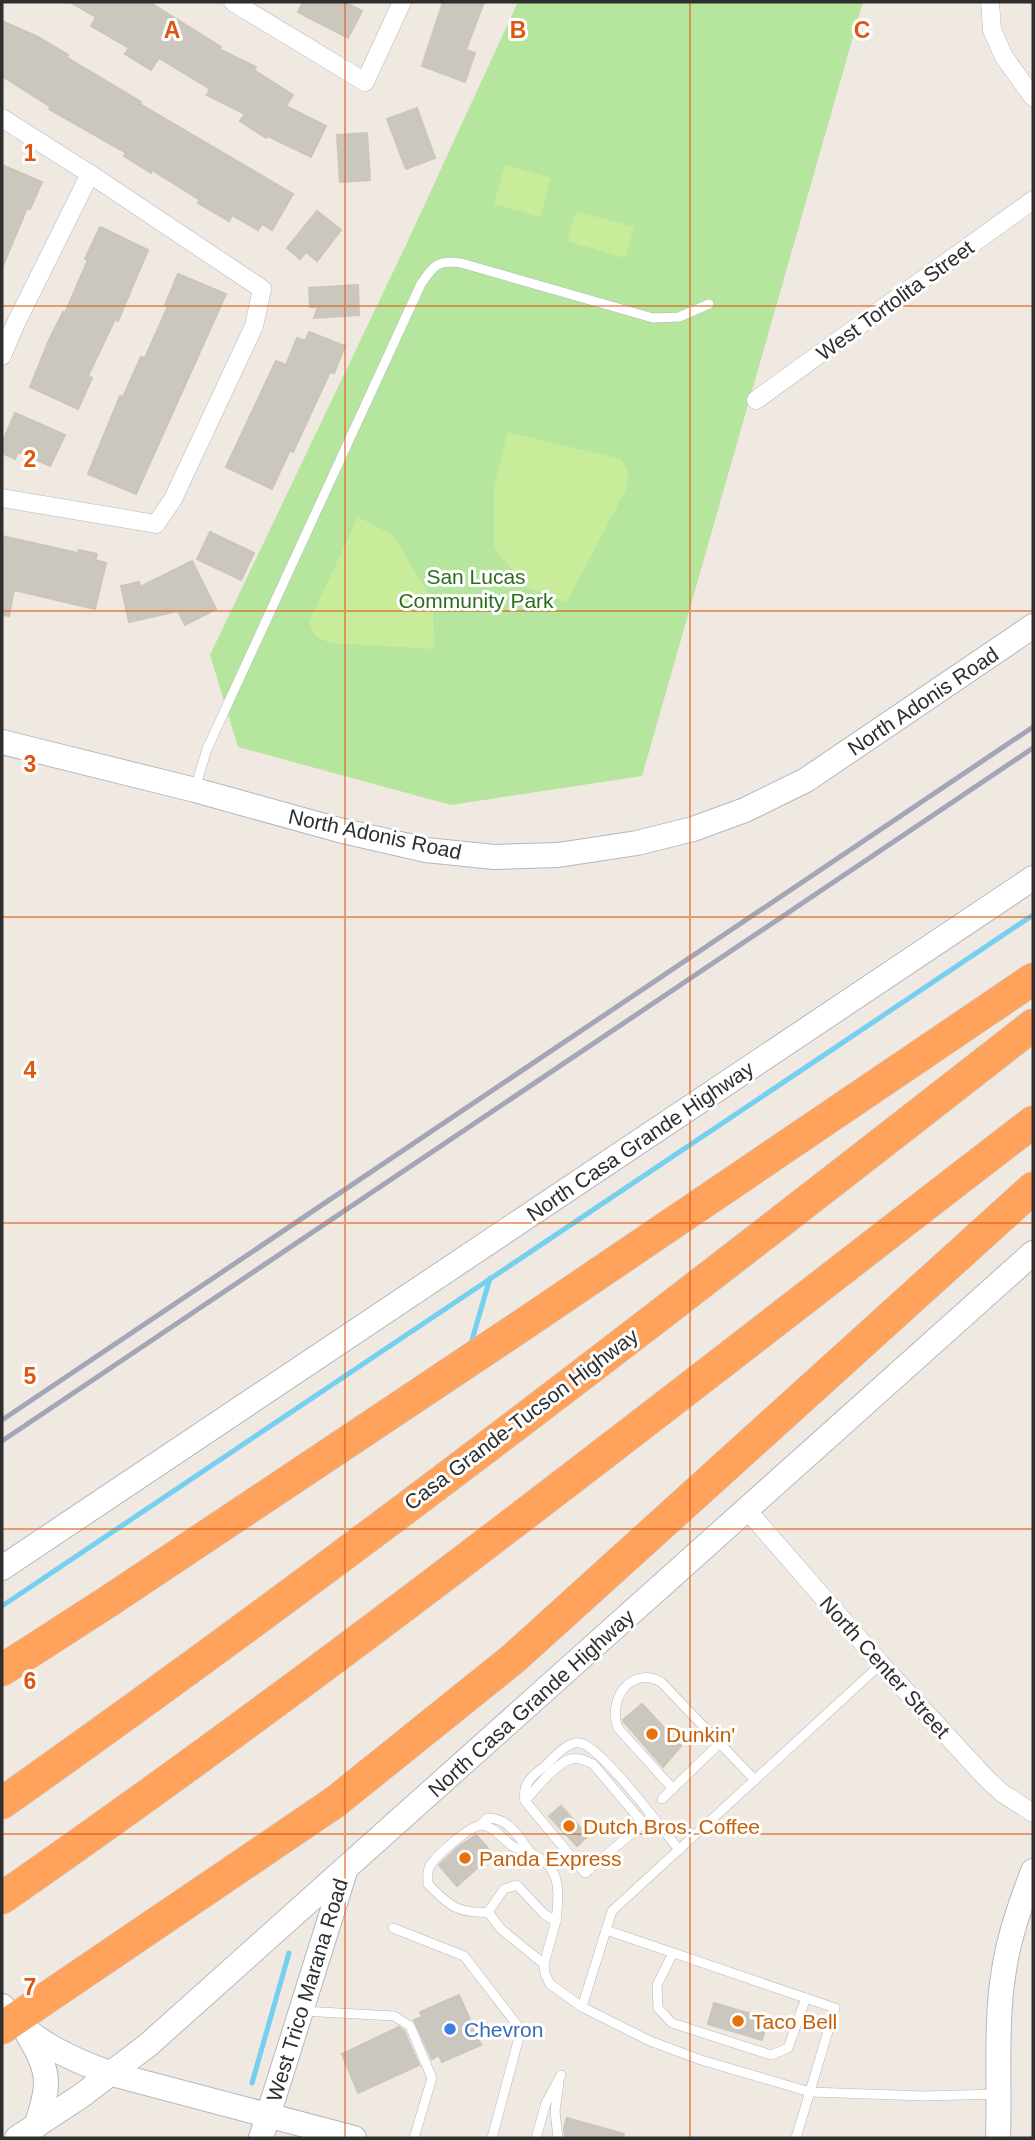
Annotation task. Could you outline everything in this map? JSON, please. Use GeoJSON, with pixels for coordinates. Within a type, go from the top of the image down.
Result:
{"type":"FeatureCollection","features":[{"type":"Feature","properties":{"kind":"highway"},"geometry":{"type":"LineString","coordinates":[[2,1670],[524,1324],[1033,979]]}},
{"type":"Feature","properties":{"kind":"highway","name":"Casa Grande-Tucson Highway"},"geometry":{"type":"LineString","coordinates":[[2,1803],[241,1632],[814,1196],[1033,1025]]}},
{"type":"Feature","properties":{"kind":"highway"},"geometry":{"type":"LineString","coordinates":[[2,1898],[123,1814],[367,1635],[1033,1122]]}},
{"type":"Feature","properties":{"kind":"highway"},"geometry":{"type":"LineString","coordinates":[[11,2022],[335,1802],[514,1658],[1033,1188]]}},
{"type":"Feature","properties":{"kind":"street"},"geometry":{"type":"LineString","coordinates":[[233,2],[365,82],[402,2]]}},
{"type":"Feature","properties":{"kind":"street"},"geometry":{"type":"LineString","coordinates":[[990,2],[992,30],[1004,57],[1033,97]]}},
{"type":"Feature","properties":{"kind":"street"},"geometry":{"type":"LineString","coordinates":[[2,118],[262,289],[254,326],[173,499],[156,524],[2,498]]}},
{"type":"Feature","properties":{"kind":"street"},"geometry":{"type":"LineString","coordinates":[[2,356],[90,174]]}},
{"type":"Feature","properties":{"kind":"street","name":"West Tortolita Street"},"geometry":{"type":"LineString","coordinates":[[756,400],[1033,200]]}},
{"type":"Feature","properties":{"kind":"street","name":"North Adonis Road"},"geometry":{"type":"LineString","coordinates":[[2,742],[426,850],[494,858],[558,855],[636,843],[693,829],[745,810],[806,780],[1033,626]]}},
{"type":"Feature","properties":{"kind":"street","name":"North Casa Grande Highway"},"geometry":{"type":"LineString","coordinates":[[2,1568],[1033,878]]}},
{"type":"Feature","properties":{"kind":"street","name":"North Casa Grande Highway"},"geometry":{"type":"LineString","coordinates":[[26,2132],[112,2074],[148,2045],[1033,1253]]}},
{"type":"Feature","properties":{"kind":"street","name":"North Center Street"},"geometry":{"type":"LineString","coordinates":[[747,1510],[881,1664],[1002,1793],[1033,1813]]}},
{"type":"Feature","properties":{"kind":"street","name":"West Trico Marana Road"},"geometry":{"type":"LineString","coordinates":[[261,2138],[346,1867]]}},
{"type":"Feature","properties":{"kind":"street"},"geometry":{"type":"LineString","coordinates":[[1000,2122],[1003,1971],[1019,1909],[1033,1871]]}},
{"type":"Feature","properties":{"kind":"street"},"geometry":{"type":"LineString","coordinates":[[11,2022],[68,2056],[112,2074],[354,2138]]}},
{"type":"Feature","properties":{"kind":"street"},"geometry":{"type":"LineString","coordinates":[[11,2022],[42,2058],[47,2077],[45,2100],[26,2132]]}},
{"type":"Feature","properties":{"kind":"lane"},"geometry":{"type":"LineString","coordinates":[[195,790],[207,749],[421,284],[434,265],[447,261],[461,263],[653,318],[678,317],[709,304]]}},
{"type":"Feature","properties":{"kind":"lane"},"geometry":{"type":"LineString","coordinates":[[582,2007],[612,1912],[881,1664]]}},
{"type":"Feature","properties":{"kind":"lane"},"geometry":{"type":"LineString","coordinates":[[673,1789],[618,1728],[613,1716],[619,1695],[635,1679],[646,1676],[661,1682],[755,1780]]}},
{"type":"Feature","properties":{"kind":"lane"},"geometry":{"type":"LineString","coordinates":[[652,1816],[585,1872],[525,1801],[524,1792],[527,1781],[568,1745],[578,1742],[591,1746],[652,1816],[679,1850]]}},
{"type":"Feature","properties":{"kind":"lane"},"geometry":{"type":"LineString","coordinates":[[662,1799],[720,1743]]}},
{"type":"Feature","properties":{"kind":"lane"},"geometry":{"type":"LineString","coordinates":[[525,1801],[536,1787],[569,1759],[581,1758],[593,1764],[643,1823]]}},
{"type":"Feature","properties":{"kind":"lane"},"geometry":{"type":"LineString","coordinates":[[481,1825],[487,1818],[498,1818],[506,1822],[530,1852]]}},
{"type":"Feature","properties":{"kind":"lane"},"geometry":{"type":"LineString","coordinates":[[488,1912],[461,1912],[443,1900],[428,1884],[427,1871],[433,1861],[471,1827],[481,1825],[490,1828],[516,1848],[530,1852],[544,1861],[555,1873],[559,1890],[556,1921],[544,1964],[545,1974],[550,1984],[582,2007],[650,2041],[712,2063],[810,2092],[924,2096],[1000,2122]]}},
{"type":"Feature","properties":{"kind":"lane"},"geometry":{"type":"LineString","coordinates":[[488,1912],[504,1889],[517,1885],[544,1914],[556,1921]]}},
{"type":"Feature","properties":{"kind":"lane"},"geometry":{"type":"LineString","coordinates":[[488,1912],[501,1929],[544,1964]]}},
{"type":"Feature","properties":{"kind":"lane"},"geometry":{"type":"LineString","coordinates":[[393,1928],[464,1956],[521,2030],[492,2138]]}},
{"type":"Feature","properties":{"kind":"lane"},"geometry":{"type":"LineString","coordinates":[[606,1930],[835,2008],[796,2138]]}},
{"type":"Feature","properties":{"kind":"lane"},"geometry":{"type":"LineString","coordinates":[[673,1953],[657,1985],[658,2008],[672,2023],[771,2056],[788,2048],[806,1998]]}},
{"type":"Feature","properties":{"kind":"lane"},"geometry":{"type":"LineString","coordinates":[[300,2011],[394,2015],[410,2026],[432,2078],[414,2138]]}},
{"type":"Feature","properties":{"kind":"lane"},"geometry":{"type":"LineString","coordinates":[[536,2138],[546,2103],[561,2075],[555,2111],[558,2138]]}},
{"type":"Feature","properties":{"kind":"green space","name":"San Lucas Community Park"},"geometry":{"type":"Polygon","coordinates":[[[518,2],[863,2],[642,776],[451,805],[238,747],[210,655],[405,247],[518,2]]]}},
{"type":"Feature","properties":{"kind":"green space"},"geometry":{"type":"Polygon","coordinates":[[[505,165],[551,178],[540,217],[494,204],[505,165]]]}},
{"type":"Feature","properties":{"kind":"green space"},"geometry":{"type":"Polygon","coordinates":[[[576,211],[634,227],[625,258],[567,241],[576,211]]]}},
{"type":"Feature","properties":{"kind":"green space"},"geometry":{"type":"Polygon","coordinates":[[[508,432],[620,459],[629,473],[626,489],[567,602],[526,587],[494,548],[494,488],[508,432]]]}},
{"type":"Feature","properties":{"kind":"green space"},"geometry":{"type":"Polygon","coordinates":[[[358,517],[393,535],[433,601],[434,649],[330,643],[315,636],[309,622],[358,517]]]}},
{"type":"Feature","properties":{"kind":"building"},"geometry":{"type":"Polygon","coordinates":[[[70,2],[149,2],[221,47],[219,49],[256,67],[254,70],[293,95],[286,106],[326,126],[311,157],[268,136],[266,138],[240,121],[245,114],[207,95],[210,89],[159,58],[151,70],[125,54],[129,48],[91,26],[96,17],[70,2]]]}},
{"type":"Feature","properties":{"kind":"building"},"geometry":{"type":"Polygon","coordinates":[[[303,2],[344,2],[362,11],[348,38],[298,12],[303,2]]]}},
{"type":"Feature","properties":{"kind":"building"},"geometry":{"type":"Polygon","coordinates":[[[443,2],[484,2],[466,50],[475,53],[465,82],[422,66],[443,2]]]}},
{"type":"Feature","properties":{"kind":"building"},"geometry":{"type":"Polygon","coordinates":[[[2,21],[38,37],[141,102],[140,104],[293,194],[272,230],[262,224],[258,230],[232,215],[229,221],[198,203],[200,200],[152,170],[151,173],[124,156],[126,153],[49,109],[51,107],[2,76],[2,21]]]}},
{"type":"Feature","properties":{"kind":"building"},"geometry":{"type":"Polygon","coordinates":[[[417,108],[435,158],[406,169],[387,119],[417,108]]]}},
{"type":"Feature","properties":{"kind":"building"},"geometry":{"type":"Polygon","coordinates":[[[367,133],[370,180],[340,182],[337,135],[367,133]]]}},
{"type":"Feature","properties":{"kind":"building"},"geometry":{"type":"Polygon","coordinates":[[[2,165],[42,182],[30,209],[27,208],[2,268],[2,165]]]}},
{"type":"Feature","properties":{"kind":"building"},"geometry":{"type":"Polygon","coordinates":[[[317,211],[341,230],[317,261],[306,252],[300,259],[287,248],[317,211]]]}},
{"type":"Feature","properties":{"kind":"building"},"geometry":{"type":"Polygon","coordinates":[[[100,227],[148,250],[118,321],[115,319],[88,376],[92,378],[78,409],[30,387],[50,338],[63,312],[65,313],[100,227]]]}},
{"type":"Feature","properties":{"kind":"building"},"geometry":{"type":"Polygon","coordinates":[[[178,274],[226,294],[136,494],[88,474],[120,396],[123,397],[141,357],[145,358],[168,306],[165,305],[178,274]]]}},
{"type":"Feature","properties":{"kind":"building"},"geometry":{"type":"Polygon","coordinates":[[[358,285],[359,315],[314,318],[318,307],[310,307],[309,288],[358,285]]]}},
{"type":"Feature","properties":{"kind":"building"},"geometry":{"type":"Polygon","coordinates":[[[309,332],[345,346],[334,373],[330,372],[293,452],[290,450],[272,489],[226,467],[276,361],[286,365],[297,338],[305,341],[309,332]]]}},
{"type":"Feature","properties":{"kind":"building"},"geometry":{"type":"Polygon","coordinates":[[[15,413],[65,435],[50,466],[18,452],[15,459],[2,453],[2,443],[15,413]]]}},
{"type":"Feature","properties":{"kind":"building"},"geometry":{"type":"Polygon","coordinates":[[[210,532],[254,553],[241,580],[197,559],[210,532]]]}},
{"type":"Feature","properties":{"kind":"building"},"geometry":{"type":"Polygon","coordinates":[[[2,536],[78,553],[79,550],[97,554],[95,560],[106,563],[95,609],[14,590],[9,616],[2,615],[2,536]]]}},
{"type":"Feature","properties":{"kind":"building"},"geometry":{"type":"Polygon","coordinates":[[[192,561],[216,609],[185,625],[178,611],[129,622],[121,586],[139,582],[140,587],[192,561]]]}},
{"type":"Feature","properties":{"kind":"building","name":"Dunkin'"},"geometry":{"type":"Polygon","coordinates":[[[642,1704],[681,1746],[663,1767],[623,1720],[642,1704]]]}},
{"type":"Feature","properties":{"kind":"building","name":"Dutch Bros. Coffee"},"geometry":{"type":"Polygon","coordinates":[[[561,1806],[588,1836],[577,1846],[549,1816],[561,1806]]]}},
{"type":"Feature","properties":{"kind":"building","name":"Panda Express"},"geometry":{"type":"Polygon","coordinates":[[[476,1835],[493,1854],[457,1886],[439,1865],[476,1835]]]}},
{"type":"Feature","properties":{"kind":"building","name":"Chevron"},"geometry":{"type":"Polygon","coordinates":[[[459,1995],[481,2045],[442,2062],[439,2055],[432,2059],[414,2020],[422,2017],[420,2012],[459,1995]]]}},
{"type":"Feature","properties":{"kind":"building","name":"Taco Bell"},"geometry":{"type":"Polygon","coordinates":[[[714,2003],[768,2019],[762,2040],[708,2024],[714,2003]]]}},
{"type":"Feature","properties":{"kind":"building"},"geometry":{"type":"Polygon","coordinates":[[[399,2027],[404,2031],[419,2065],[358,2093],[342,2054],[399,2027]]]}},
{"type":"Feature","properties":{"kind":"building"},"geometry":{"type":"Polygon","coordinates":[[[567,2118],[624,2134],[623,2138],[565,2138],[567,2118]]]}},
{"type":"Feature","properties":{"kind":"waterway"},"geometry":{"type":"LineString","coordinates":[[2,1606],[1033,915]]}},
{"type":"Feature","properties":{"kind":"waterway"},"geometry":{"type":"LineString","coordinates":[[472,1340],[490,1278]]}},
{"type":"Feature","properties":{"kind":"waterway"},"geometry":{"type":"LineString","coordinates":[[252,2083],[289,1953]]}},
{"type":"Feature","properties":{"kind":"railway"},"geometry":{"type":"LineString","coordinates":[[2,1420],[1033,727]]}},
{"type":"Feature","properties":{"kind":"railway"},"geometry":{"type":"LineString","coordinates":[[2,1441],[1033,748]]}},
{"type":"Feature","properties":{"kind":"place","name":"Dunkin'"},"geometry":{"type":"Point","coordinates":[652,1734]}},
{"type":"Feature","properties":{"kind":"place","name":"Dutch Bros. Coffee"},"geometry":{"type":"Point","coordinates":[569,1826]}},
{"type":"Feature","properties":{"kind":"place","name":"Panda Express"},"geometry":{"type":"Point","coordinates":[465,1858]}},
{"type":"Feature","properties":{"kind":"place","name":"Taco Bell"},"geometry":{"type":"Point","coordinates":[738,2021]}},
{"type":"Feature","properties":{"kind":"place","name":"Chevron"},"geometry":{"type":"Point","coordinates":[450,2029]}}]}
